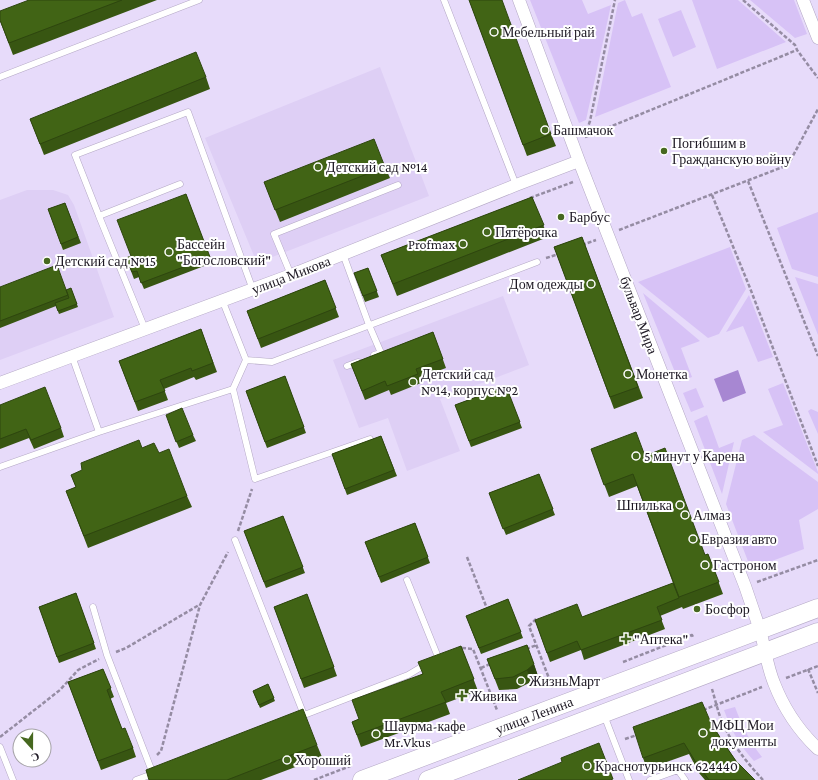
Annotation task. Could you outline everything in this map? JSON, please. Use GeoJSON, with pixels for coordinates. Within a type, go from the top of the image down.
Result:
{"type":"FeatureCollection","features":[{"type":"Feature","properties":{"kind":"street","name":"бульвар Мира"},"geometry":{"type":"LineString","coordinates":[[519,0],[579,161],[745,586],[760,630],[774,683],[785,708],[795,724],[806,738],[818,749]]}},
{"type":"Feature","properties":{"kind":"street"},"geometry":{"type":"LineString","coordinates":[[803,0],[818,38]]}},
{"type":"Feature","properties":{"kind":"street","name":"улица Микова"},"geometry":{"type":"LineString","coordinates":[[0,383],[145,329],[223,302],[579,161]]}},
{"type":"Feature","properties":{"kind":"street","name":"улица Ленина"},"geometry":{"type":"LineString","coordinates":[[362,780],[818,608]]}},
{"type":"Feature","properties":{"kind":"street","name":"улица Ленина"},"geometry":{"type":"LineString","coordinates":[[428,780],[450,776],[603,714],[818,632]]}},
{"type":"Feature","properties":{"kind":"street"},"geometry":{"type":"LineString","coordinates":[[725,643],[733,664]]}},
{"type":"Feature","properties":{"kind":"lane"},"geometry":{"type":"LineString","coordinates":[[0,77],[197,0]]}},
{"type":"Feature","properties":{"kind":"lane"},"geometry":{"type":"LineString","coordinates":[[444,0],[516,185]]}},
{"type":"Feature","properties":{"kind":"lane"},"geometry":{"type":"LineString","coordinates":[[145,329],[75,155],[188,112],[253,290]]}},
{"type":"Feature","properties":{"kind":"lane"},"geometry":{"type":"LineString","coordinates":[[99,216],[180,184]]}},
{"type":"Feature","properties":{"kind":"lane"},"geometry":{"type":"LineString","coordinates":[[291,275],[274,234],[398,185]]}},
{"type":"Feature","properties":{"kind":"lane"},"geometry":{"type":"LineString","coordinates":[[343,254],[381,353],[347,366]]}},
{"type":"Feature","properties":{"kind":"lane"},"geometry":{"type":"LineString","coordinates":[[246,360],[272,362],[537,262]]}},
{"type":"Feature","properties":{"kind":"lane"},"geometry":{"type":"LineString","coordinates":[[223,302],[246,360],[233,389],[255,479],[370,439]]}},
{"type":"Feature","properties":{"kind":"lane"},"geometry":{"type":"LineString","coordinates":[[72,356],[99,432]]}},
{"type":"Feature","properties":{"kind":"lane"},"geometry":{"type":"LineString","coordinates":[[0,466],[99,432],[233,389]]}},
{"type":"Feature","properties":{"kind":"lane"},"geometry":{"type":"LineString","coordinates":[[235,540],[304,715]]}},
{"type":"Feature","properties":{"kind":"lane"},"geometry":{"type":"LineString","coordinates":[[289,721],[408,675],[438,657],[407,580]]}},
{"type":"Feature","properties":{"kind":"lane"},"geometry":{"type":"LineString","coordinates":[[93,607],[107,655],[153,774]]}},
{"type":"Feature","properties":{"kind":"lane"},"geometry":{"type":"LineString","coordinates":[[603,714],[629,780]]}},
{"type":"Feature","properties":{"kind":"lane"},"geometry":{"type":"LineString","coordinates":[[0,747],[13,780]]}},
{"type":"Feature","properties":{"kind":"lane"},"geometry":{"type":"LineString","coordinates":[[650,780],[678,770],[685,780]]}},
{"type":"Feature","properties":{"kind":"lane"},"geometry":{"type":"LineString","coordinates":[[136,780],[160,771]]}},
{"type":"Feature","properties":{"kind":"path"},"geometry":{"type":"LineString","coordinates":[[615,0],[590,121],[584,138],[797,50]]}},
{"type":"Feature","properties":{"kind":"path"},"geometry":{"type":"LineString","coordinates":[[743,0],[795,45],[797,50],[818,78]]}},
{"type":"Feature","properties":{"kind":"path"},"geometry":{"type":"LineString","coordinates":[[580,246],[788,165],[818,109]]}},
{"type":"Feature","properties":{"kind":"path"},"geometry":{"type":"LineString","coordinates":[[748,181],[818,356]]}},
{"type":"Feature","properties":{"kind":"path"},"geometry":{"type":"LineString","coordinates":[[712,195],[750,288],[818,466]]}},
{"type":"Feature","properties":{"kind":"path"},"geometry":{"type":"LineString","coordinates":[[537,262],[566,251]]}},
{"type":"Feature","properties":{"kind":"path"},"geometry":{"type":"LineString","coordinates":[[814,345],[818,343]]}},
{"type":"Feature","properties":{"kind":"path"},"geometry":{"type":"LineString","coordinates":[[150,764],[160,751],[200,605],[235,540],[255,479]]}},
{"type":"Feature","properties":{"kind":"path"},"geometry":{"type":"LineString","coordinates":[[467,557],[486,606]]}},
{"type":"Feature","properties":{"kind":"path"},"geometry":{"type":"LineString","coordinates":[[745,586],[818,560]]}},
{"type":"Feature","properties":{"kind":"path"},"geometry":{"type":"LineString","coordinates":[[0,737],[60,690],[78,670],[107,655],[126,648],[200,605]]}},
{"type":"Feature","properties":{"kind":"path"},"geometry":{"type":"LineString","coordinates":[[536,619],[529,626],[553,689]]}},
{"type":"Feature","properties":{"kind":"path"},"geometry":{"type":"LineString","coordinates":[[523,650],[537,645]]}},
{"type":"Feature","properties":{"kind":"path"},"geometry":{"type":"LineString","coordinates":[[462,648],[473,649],[497,710]]}},
{"type":"Feature","properties":{"kind":"path"},"geometry":{"type":"LineString","coordinates":[[481,668],[495,662]]}},
{"type":"Feature","properties":{"kind":"path"},"geometry":{"type":"LineString","coordinates":[[818,666],[808,669],[818,693]]}},
{"type":"Feature","properties":{"kind":"path"},"geometry":{"type":"LineString","coordinates":[[717,705],[725,729],[736,748],[763,780]]}},
{"type":"Feature","properties":{"kind":"shaded area"},"geometry":{"type":"Polygon","coordinates":[[[530,0],[582,0],[588,14],[611,5],[586,120],[579,123],[530,0]]]}},
{"type":"Feature","properties":{"kind":"shaded area"},"geometry":{"type":"Polygon","coordinates":[[[625,0],[632,17],[642,13],[671,87],[595,117],[618,3],[625,0]]]}},
{"type":"Feature","properties":{"kind":"shaded area"},"geometry":{"type":"Polygon","coordinates":[[[692,0],[738,0],[786,42],[717,69],[692,0]]]}},
{"type":"Feature","properties":{"kind":"shaded area"},"geometry":{"type":"Polygon","coordinates":[[[750,0],[794,0],[807,34],[795,38],[750,0]]]}},
{"type":"Feature","properties":{"kind":"shaded area"},"geometry":{"type":"Polygon","coordinates":[[[681,10],[696,47],[673,57],[658,19],[681,10]]]}},
{"type":"Feature","properties":{"kind":"shaded area","name":"Детский сад №14"},"geometry":{"type":"Polygon","coordinates":[[[380,67],[429,196],[257,263],[205,138],[380,67]]]}},
{"type":"Feature","properties":{"kind":"shaded area","name":"Детский сад №15"},"geometry":{"type":"Polygon","coordinates":[[[27,190],[53,190],[68,195],[74,205],[114,317],[0,360],[0,200],[27,190]]]}},
{"type":"Feature","properties":{"kind":"shaded area"},"geometry":{"type":"Polygon","coordinates":[[[818,212],[818,277],[792,269],[777,228],[818,212]]]}},
{"type":"Feature","properties":{"kind":"shaded area"},"geometry":{"type":"Polygon","coordinates":[[[730,247],[746,289],[719,334],[708,338],[638,282],[730,247]]]}},
{"type":"Feature","properties":{"kind":"shaded area"},"geometry":{"type":"Polygon","coordinates":[[[795,277],[818,284],[818,335],[795,277]]]}},
{"type":"Feature","properties":{"kind":"shaded area"},"geometry":{"type":"Polygon","coordinates":[[[643,293],[700,341],[681,348],[692,377],[679,382],[643,293]]]}},
{"type":"Feature","properties":{"kind":"shaded area"},"geometry":{"type":"Polygon","coordinates":[[[749,295],[773,357],[758,362],[743,326],[726,332],[749,295]]]}},
{"type":"Feature","properties":{"kind":"shaded area","name":"Детский сад №14, корпус №2"},"geometry":{"type":"Polygon","coordinates":[[[503,296],[529,365],[440,399],[460,451],[407,471],[388,418],[359,428],[333,360],[503,296]]]}},
{"type":"Feature","properties":{"kind":"shaded area"},"geometry":{"type":"Polygon","coordinates":[[[738,370],[746,393],[723,402],[714,379],[738,370]]]}},
{"type":"Feature","properties":{"kind":"shaded area"},"geometry":{"type":"Polygon","coordinates":[[[783,383],[818,474],[763,432],[783,425],[768,389],[783,383]]]}},
{"type":"Feature","properties":{"kind":"shaded area"},"geometry":{"type":"Polygon","coordinates":[[[696,388],[704,407],[691,412],[683,393],[696,388]]]}},
{"type":"Feature","properties":{"kind":"shaded area"},"geometry":{"type":"Polygon","coordinates":[[[811,409],[818,412],[818,434],[808,411],[811,409]]]}},
{"type":"Feature","properties":{"kind":"shaded area"},"geometry":{"type":"Polygon","coordinates":[[[707,415],[719,448],[734,442],[722,494],[694,421],[707,415]]]}},
{"type":"Feature","properties":{"kind":"shaded area"},"geometry":{"type":"Polygon","coordinates":[[[754,435],[818,482],[818,509],[799,520],[804,549],[751,569],[726,504],[742,440],[754,435]]]}},
{"type":"Feature","properties":{"kind":"shaded area"},"geometry":{"type":"Polygon","coordinates":[[[735,707],[746,733],[762,757],[754,761],[744,750],[736,737],[724,710],[735,707]]]}},
{"type":"Feature","properties":{"kind":"building"},"geometry":{"type":"Polygon","coordinates":[[[29,0],[122,0],[9,43],[0,20],[0,11],[29,0]]]}},
{"type":"Feature","properties":{"kind":"building"},"geometry":{"type":"Polygon","coordinates":[[[469,0],[502,0],[551,134],[523,145],[469,0]]]}},
{"type":"Feature","properties":{"kind":"building"},"geometry":{"type":"Polygon","coordinates":[[[196,52],[206,77],[40,144],[30,119],[196,52]]]}},
{"type":"Feature","properties":{"kind":"building"},"geometry":{"type":"Polygon","coordinates":[[[374,139],[385,167],[275,210],[264,182],[374,139]]]}},
{"type":"Feature","properties":{"kind":"building","name":"Бассейн \"Богословский\""},"geometry":{"type":"Polygon","coordinates":[[[186,194],[210,257],[141,283],[137,271],[132,272],[126,258],[131,256],[117,220],[186,194]]]}},
{"type":"Feature","properties":{"kind":"building"},"geometry":{"type":"Polygon","coordinates":[[[532,197],[544,225],[393,284],[381,255],[532,197]]]}},
{"type":"Feature","properties":{"kind":"building"},"geometry":{"type":"Polygon","coordinates":[[[65,203],[78,237],[61,244],[48,209],[65,203]]]}},
{"type":"Feature","properties":{"kind":"building"},"geometry":{"type":"Polygon","coordinates":[[[582,237],[638,387],[610,397],[554,247],[582,237]]]}},
{"type":"Feature","properties":{"kind":"building"},"geometry":{"type":"Polygon","coordinates":[[[57,265],[68,295],[0,321],[0,287],[57,265]]]}},
{"type":"Feature","properties":{"kind":"building"},"geometry":{"type":"Polygon","coordinates":[[[368,268],[377,291],[363,296],[354,273],[368,268]]]}},
{"type":"Feature","properties":{"kind":"building"},"geometry":{"type":"Polygon","coordinates":[[[325,280],[336,308],[258,339],[247,311],[325,280]]]}},
{"type":"Feature","properties":{"kind":"building"},"geometry":{"type":"Polygon","coordinates":[[[71,288],[77,304],[58,311],[55,303],[69,298],[66,290],[71,288]]]}},
{"type":"Feature","properties":{"kind":"building"},"geometry":{"type":"Polygon","coordinates":[[[201,329],[213,363],[192,371],[191,368],[160,380],[165,391],[135,402],[119,361],[201,329]]]}},
{"type":"Feature","properties":{"kind":"building"},"geometry":{"type":"Polygon","coordinates":[[[433,332],[443,359],[416,369],[418,374],[387,386],[385,381],[362,391],[351,364],[433,332]]]}},
{"type":"Feature","properties":{"kind":"building"},"geometry":{"type":"Polygon","coordinates":[[[285,376],[304,427],[265,442],[246,391],[285,376]]]}},
{"type":"Feature","properties":{"kind":"building"},"geometry":{"type":"Polygon","coordinates":[[[506,386],[520,422],[469,441],[455,405],[506,386]]]}},
{"type":"Feature","properties":{"kind":"building"},"geometry":{"type":"Polygon","coordinates":[[[45,387],[61,428],[31,440],[26,429],[0,439],[0,405],[45,387]]]}},
{"type":"Feature","properties":{"kind":"building"},"geometry":{"type":"Polygon","coordinates":[[[182,408],[193,435],[176,442],[166,415],[182,408]]]}},
{"type":"Feature","properties":{"kind":"building"},"geometry":{"type":"Polygon","coordinates":[[[636,432],[645,456],[665,448],[705,555],[708,554],[719,582],[679,597],[633,474],[604,485],[591,449],[636,432]]]}},
{"type":"Feature","properties":{"kind":"building"},"geometry":{"type":"Polygon","coordinates":[[[381,436],[394,470],[345,489],[332,454],[381,436]]]}},
{"type":"Feature","properties":{"kind":"building"},"geometry":{"type":"Polygon","coordinates":[[[139,440],[142,448],[154,443],[159,453],[169,449],[187,496],[84,536],[66,491],[76,487],[71,475],[82,470],[81,463],[139,440]]]}},
{"type":"Feature","properties":{"kind":"building"},"geometry":{"type":"Polygon","coordinates":[[[539,474],[553,509],[503,529],[489,493],[539,474]]]}},
{"type":"Feature","properties":{"kind":"building"},"geometry":{"type":"Polygon","coordinates":[[[283,516],[303,567],[264,582],[244,531],[283,516]]]}},
{"type":"Feature","properties":{"kind":"building"},"geometry":{"type":"Polygon","coordinates":[[[415,523],[428,557],[379,577],[365,542],[415,523]]]}},
{"type":"Feature","properties":{"kind":"building"},"geometry":{"type":"Polygon","coordinates":[[[673,583],[679,598],[657,607],[662,620],[581,650],[577,641],[547,653],[535,620],[577,604],[582,617],[673,583]]]}},
{"type":"Feature","properties":{"kind":"building"},"geometry":{"type":"Polygon","coordinates":[[[76,593],[94,643],[57,657],[39,607],[76,593]]]}},
{"type":"Feature","properties":{"kind":"building"},"geometry":{"type":"Polygon","coordinates":[[[307,594],[334,667],[301,679],[274,607],[307,594]]]}},
{"type":"Feature","properties":{"kind":"building"},"geometry":{"type":"Polygon","coordinates":[[[508,599],[521,632],[479,648],[466,616],[508,599]]]}},
{"type":"Feature","properties":{"kind":"building"},"geometry":{"type":"Polygon","coordinates":[[[527,645],[534,664],[527,670],[513,677],[495,679],[487,659],[527,645]]]}},
{"type":"Feature","properties":{"kind":"building"},"geometry":{"type":"Polygon","coordinates":[[[461,646],[474,679],[441,692],[446,702],[357,735],[352,722],[359,719],[352,700],[423,674],[418,662],[461,646]]]}},
{"type":"Feature","properties":{"kind":"building"},"geometry":{"type":"Polygon","coordinates":[[[103,669],[111,688],[107,690],[122,729],[125,728],[133,748],[98,761],[68,682],[103,669]]]}},
{"type":"Feature","properties":{"kind":"building"},"geometry":{"type":"Polygon","coordinates":[[[268,684],[274,698],[259,705],[253,691],[268,684]]]}},
{"type":"Feature","properties":{"kind":"building"},"geometry":{"type":"Polygon","coordinates":[[[702,702],[711,723],[723,742],[736,761],[755,780],[709,780],[684,743],[643,758],[633,727],[702,702]]]}},
{"type":"Feature","properties":{"kind":"building"},"geometry":{"type":"Polygon","coordinates":[[[303,709],[317,745],[227,780],[149,780],[146,770],[303,709]]]}},
{"type":"Feature","properties":{"kind":"building"},"geometry":{"type":"Polygon","coordinates":[[[599,743],[613,779],[518,780],[562,762],[561,758],[599,743]]]}},
{"type":"Feature","properties":{"kind":"place","name":"Мебельный рай"},"geometry":{"type":"Point","coordinates":[494,32]}},
{"type":"Feature","properties":{"kind":"place","name":"Башмачок"},"geometry":{"type":"Point","coordinates":[545,130]}},
{"type":"Feature","properties":{"kind":"place","name":"Погибшим в Гражданскую войну"},"geometry":{"type":"Point","coordinates":[664,151]}},
{"type":"Feature","properties":{"kind":"place","name":"Детский сад №14"},"geometry":{"type":"Point","coordinates":[318,167]}},
{"type":"Feature","properties":{"kind":"place","name":"Барбус"},"geometry":{"type":"Point","coordinates":[561,217]}},
{"type":"Feature","properties":{"kind":"place","name":"Пятёрочка"},"geometry":{"type":"Point","coordinates":[487,232]}},
{"type":"Feature","properties":{"kind":"place","name":"Profmax"},"geometry":{"type":"Point","coordinates":[463,244]}},
{"type":"Feature","properties":{"kind":"place","name":"Бассейн \"Богословский\""},"geometry":{"type":"Point","coordinates":[169,252]}},
{"type":"Feature","properties":{"kind":"place","name":"Детский сад №15"},"geometry":{"type":"Point","coordinates":[47,261]}},
{"type":"Feature","properties":{"kind":"place","name":"Дом одежды"},"geometry":{"type":"Point","coordinates":[591,284]}},
{"type":"Feature","properties":{"kind":"place","name":"Монетка"},"geometry":{"type":"Point","coordinates":[628,374]}},
{"type":"Feature","properties":{"kind":"place","name":"Детский сад №14, корпус №2"},"geometry":{"type":"Point","coordinates":[413,382]}},
{"type":"Feature","properties":{"kind":"place","name":"5 минут у Карена"},"geometry":{"type":"Point","coordinates":[636,456]}},
{"type":"Feature","properties":{"kind":"place","name":"Шпилька"},"geometry":{"type":"Point","coordinates":[680,505]}},
{"type":"Feature","properties":{"kind":"place","name":"Алмаз"},"geometry":{"type":"Point","coordinates":[685,515]}},
{"type":"Feature","properties":{"kind":"place","name":"Евразия авто"},"geometry":{"type":"Point","coordinates":[693,539]}},
{"type":"Feature","properties":{"kind":"place","name":"Гастроном"},"geometry":{"type":"Point","coordinates":[705,565]}},
{"type":"Feature","properties":{"kind":"place","name":"Босфор"},"geometry":{"type":"Point","coordinates":[697,609]}},
{"type":"Feature","properties":{"kind":"place","name":"\"Аптека\""},"geometry":{"type":"Point","coordinates":[626,639]}},
{"type":"Feature","properties":{"kind":"place","name":"ЖизньМарт"},"geometry":{"type":"Point","coordinates":[521,681]}},
{"type":"Feature","properties":{"kind":"place","name":"Живика"},"geometry":{"type":"Point","coordinates":[462,696]}},
{"type":"Feature","properties":{"kind":"place","name":"МФЦ Мои документы"},"geometry":{"type":"Point","coordinates":[703,733]}},
{"type":"Feature","properties":{"kind":"place","name":"Шаурма-кафе Mr.Vkus"},"geometry":{"type":"Point","coordinates":[376,734]}},
{"type":"Feature","properties":{"kind":"place","name":"Хороший"},"geometry":{"type":"Point","coordinates":[287,760]}},
{"type":"Feature","properties":{"kind":"place","name":"Краснотурьинск 624440"},"geometry":{"type":"Point","coordinates":[587,766]}}]}
